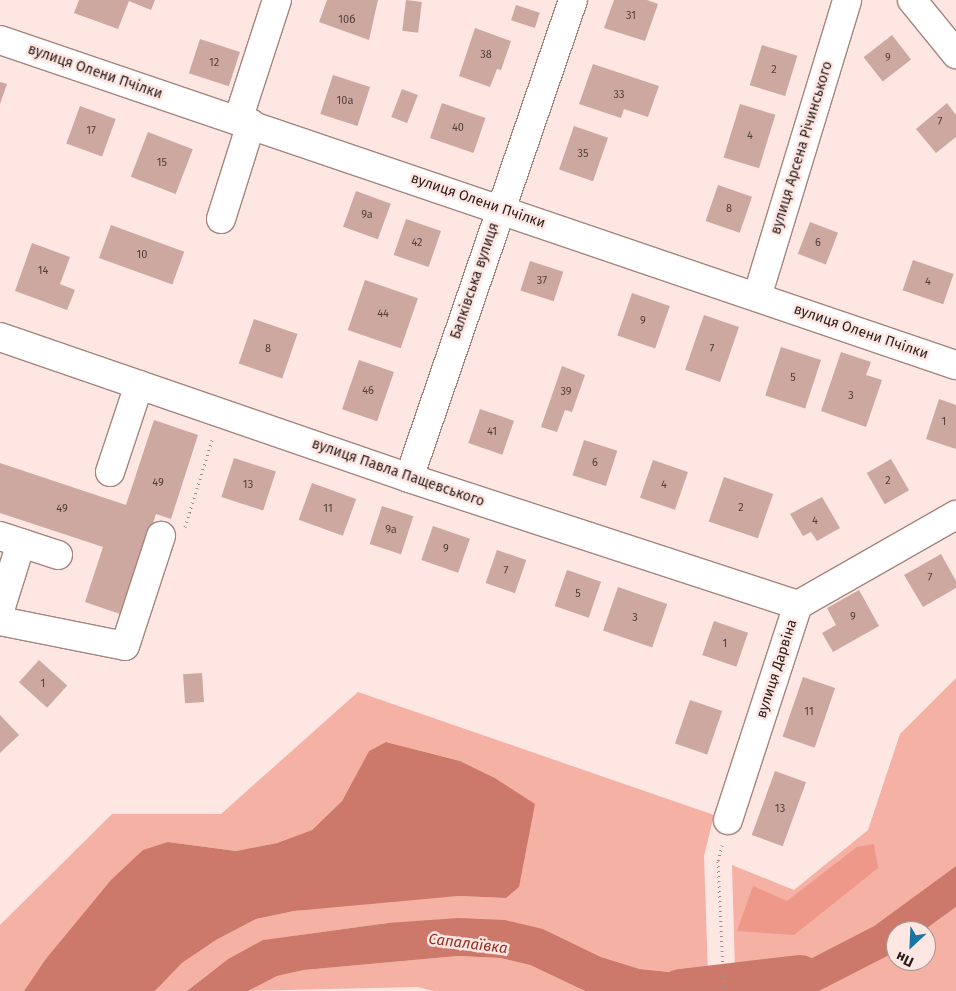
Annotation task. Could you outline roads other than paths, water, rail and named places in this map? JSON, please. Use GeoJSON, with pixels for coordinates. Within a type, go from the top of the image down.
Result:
{"type":"FeatureCollection","features":[{"type":"Feature","properties":{"kind":"street"},"geometry":{"type":"LineString","coordinates":[[221,218],[277,0]]}},
{"type":"Feature","properties":{"kind":"street","name":"Балківська вулиця"},"geometry":{"type":"LineString","coordinates":[[409,478],[500,208],[573,0]]}},
{"type":"Feature","properties":{"kind":"street","name":"вулиця Арсена Річинського"},"geometry":{"type":"LineString","coordinates":[[757,297],[847,0]]}},
{"type":"Feature","properties":{"kind":"street"},"geometry":{"type":"LineString","coordinates":[[912,0],[956,54]]}},
{"type":"Feature","properties":{"kind":"street","name":"вулиця Олени Пчілки"},"geometry":{"type":"LineString","coordinates":[[0,40],[500,208],[956,365]]}},
{"type":"Feature","properties":{"kind":"street","name":"вулиця Павла Пащевського"},"geometry":{"type":"LineString","coordinates":[[2,344],[139,385],[409,478],[798,605]]}},
{"type":"Feature","properties":{"kind":"street"},"geometry":{"type":"LineString","coordinates":[[110,472],[139,385]]}},
{"type":"Feature","properties":{"kind":"street","name":"вулиця Дарвіна"},"geometry":{"type":"LineString","coordinates":[[728,820],[798,605],[956,515]]}},
{"type":"Feature","properties":{"kind":"street"},"geometry":{"type":"LineString","coordinates":[[58,555],[11,540],[4,625],[125,646],[161,536]]}},
{"type":"Feature","properties":{"kind":"water"},"geometry":{"type":"Polygon","coordinates":[[[386,742],[460,761],[495,778],[535,804],[519,887],[506,898],[458,896],[294,911],[256,919],[216,940],[182,963],[155,991],[24,991],[45,960],[111,880],[143,850],[168,842],[236,851],[277,843],[312,830],[342,801],[369,751],[386,742]]]}},
{"type":"Feature","properties":{"kind":"water"},"geometry":{"type":"Polygon","coordinates":[[[956,866],[956,907],[936,922],[886,921],[886,957],[819,991],[739,991],[735,970],[808,960],[874,926],[956,866]]]}},
{"type":"Feature","properties":{"kind":"water"},"geometry":{"type":"Polygon","coordinates":[[[458,918],[505,920],[543,929],[601,957],[640,969],[708,976],[710,991],[585,991],[530,965],[500,958],[458,956],[304,970],[277,976],[248,991],[187,991],[228,959],[263,940],[388,923],[458,918]]]}},
{"type":"Feature","properties":{"kind":"waterway","name":"Сапалаївка"},"geometry":{"type":"LineString","coordinates":[[680,991],[799,977]]}}]}
